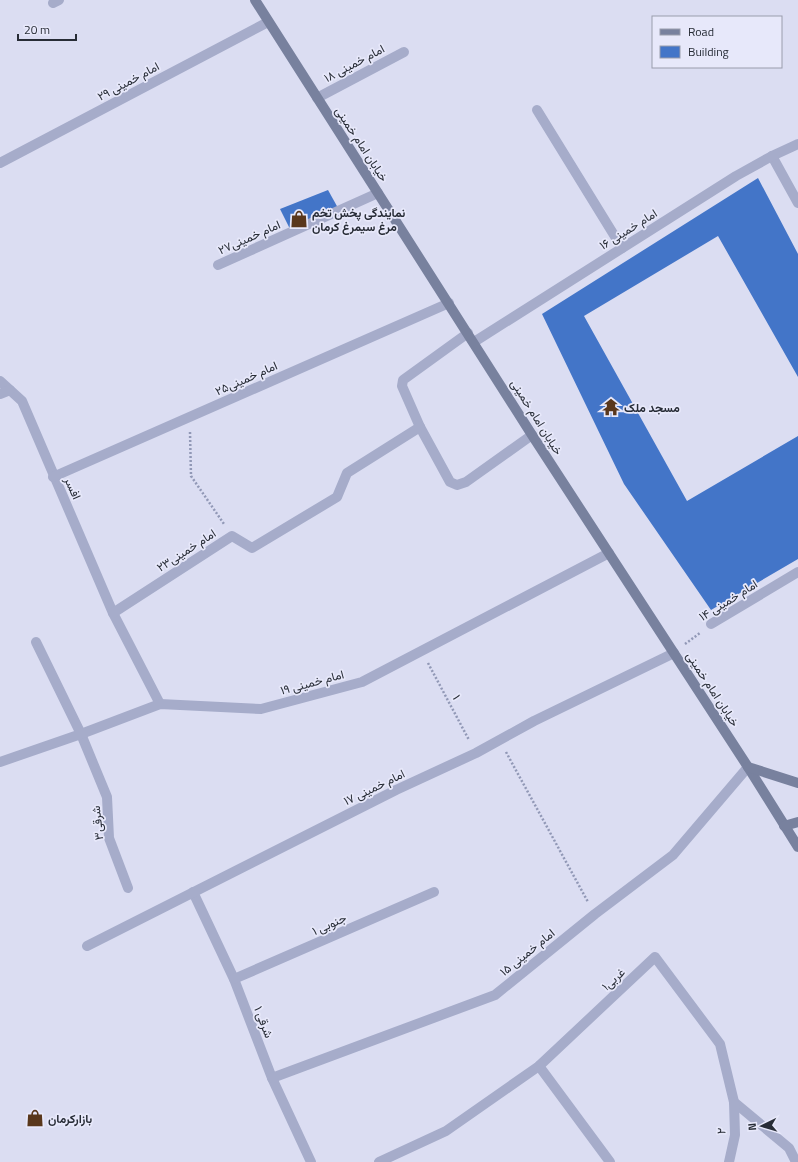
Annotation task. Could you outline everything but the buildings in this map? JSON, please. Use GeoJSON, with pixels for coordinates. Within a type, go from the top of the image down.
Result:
{"type":"FeatureCollection","features":[{"type":"Feature","properties":{"kind":"main road","name":"خیابان امام خمینی"},"geometry":{"type":"LineString","coordinates":[[255,0],[532,435],[748,767],[798,847]]}},
{"type":"Feature","properties":{"kind":"main road"},"geometry":{"type":"LineString","coordinates":[[748,767],[798,783]]}},
{"type":"Feature","properties":{"kind":"main road"},"geometry":{"type":"LineString","coordinates":[[784,826],[798,822]]}},
{"type":"Feature","properties":{"kind":"street","name":"امام خمینی ۲۹"},"geometry":{"type":"LineString","coordinates":[[0,162],[268,22]]}},
{"type":"Feature","properties":{"kind":"street","name":"امام خمینی ۱۸"},"geometry":{"type":"LineString","coordinates":[[317,98],[404,52]]}},
{"type":"Feature","properties":{"kind":"street"},"geometry":{"type":"LineString","coordinates":[[537,110],[622,248]]}},
{"type":"Feature","properties":{"kind":"street","name":"امام خمینی ۱۶"},"geometry":{"type":"LineString","coordinates":[[474,342],[736,176],[772,156],[798,144]]}},
{"type":"Feature","properties":{"kind":"street"},"geometry":{"type":"LineString","coordinates":[[772,156],[798,203]]}},
{"type":"Feature","properties":{"kind":"street","name":"امام خمینی۲۷"},"geometry":{"type":"LineString","coordinates":[[218,265],[378,193]]}},
{"type":"Feature","properties":{"kind":"street","name":"امام خمینی۲۵"},"geometry":{"type":"LineString","coordinates":[[54,477],[449,303]]}},
{"type":"Feature","properties":{"kind":"street"},"geometry":{"type":"LineString","coordinates":[[468,333],[403,380],[402,386],[420,428],[450,482],[457,485],[466,482],[532,435]]}},
{"type":"Feature","properties":{"kind":"street","name":"افسر"},"geometry":{"type":"LineString","coordinates":[[0,381],[22,401],[113,613],[160,704]]}},
{"type":"Feature","properties":{"kind":"street"},"geometry":{"type":"LineString","coordinates":[[0,394],[10,390]]}},
{"type":"Feature","properties":{"kind":"street","name":"امام خمینی۲۳"},"geometry":{"type":"LineString","coordinates":[[113,613],[232,536],[252,548],[337,497],[347,473],[420,428]]}},
{"type":"Feature","properties":{"kind":"street","name":"امام خمینی ۱۹"},"geometry":{"type":"LineString","coordinates":[[0,762],[81,734],[160,704],[261,709],[362,682],[609,553]]}},
{"type":"Feature","properties":{"kind":"street","name":"امام خمینی ۱۴"},"geometry":{"type":"LineString","coordinates":[[711,624],[798,572]]}},
{"type":"Feature","properties":{"kind":"street","name":"شرقی۳"},"geometry":{"type":"LineString","coordinates":[[36,642],[81,734],[107,797],[109,838],[128,888]]}},
{"type":"Feature","properties":{"kind":"street","name":"امام خمینی ۱۷"},"geometry":{"type":"LineString","coordinates":[[87,946],[193,892],[476,753],[534,721],[674,653]]}},
{"type":"Feature","properties":{"kind":"street","name":"امام خمینی ۱۵"},"geometry":{"type":"LineString","coordinates":[[272,1078],[495,995],[595,914],[673,854],[748,767]]}},
{"type":"Feature","properties":{"kind":"street","name":"۱ شرقی"},"geometry":{"type":"LineString","coordinates":[[193,892],[234,979],[272,1078],[311,1162]]}},
{"type":"Feature","properties":{"kind":"street","name":"۱ جنوبی"},"geometry":{"type":"LineString","coordinates":[[234,979],[434,892]]}},
{"type":"Feature","properties":{"kind":"street","name":"غربی۱"},"geometry":{"type":"LineString","coordinates":[[379,1162],[446,1130],[539,1066],[655,958],[720,1044],[734,1102]]}},
{"type":"Feature","properties":{"kind":"street"},"geometry":{"type":"LineString","coordinates":[[539,1066],[610,1162]]}},
{"type":"Feature","properties":{"kind":"street"},"geometry":{"type":"LineString","coordinates":[[734,1102],[789,1148],[796,1162]]}},
{"type":"Feature","properties":{"kind":"street","name":"۲"},"geometry":{"type":"LineString","coordinates":[[729,1162],[735,1135],[734,1102]]}},
{"type":"Feature","properties":{"kind":"path"},"geometry":{"type":"LineString","coordinates":[[190,416],[191,476],[232,536]]}},
{"type":"Feature","properties":{"kind":"path","name":"امام خمینی ۱۴"},"geometry":{"type":"LineString","coordinates":[[674,653],[711,624]]}},
{"type":"Feature","properties":{"kind":"path","name":"۱"},"geometry":{"type":"LineString","coordinates":[[421,651],[476,753]]}},
{"type":"Feature","properties":{"kind":"path"},"geometry":{"type":"LineString","coordinates":[[499,740],[595,914]]}},
{"type":"Feature","properties":{"kind":"place","name":"نمایندگی پخش تخم مرغ سیمرغ کرمان"},"geometry":{"type":"Point","coordinates":[299,219]}},
{"type":"Feature","properties":{"kind":"place","name":"مسجد ملک"},"geometry":{"type":"Point","coordinates":[611,407]}},
{"type":"Feature","properties":{"kind":"place","name":"بازارکرمان"},"geometry":{"type":"Point","coordinates":[35,1118]}}]}
